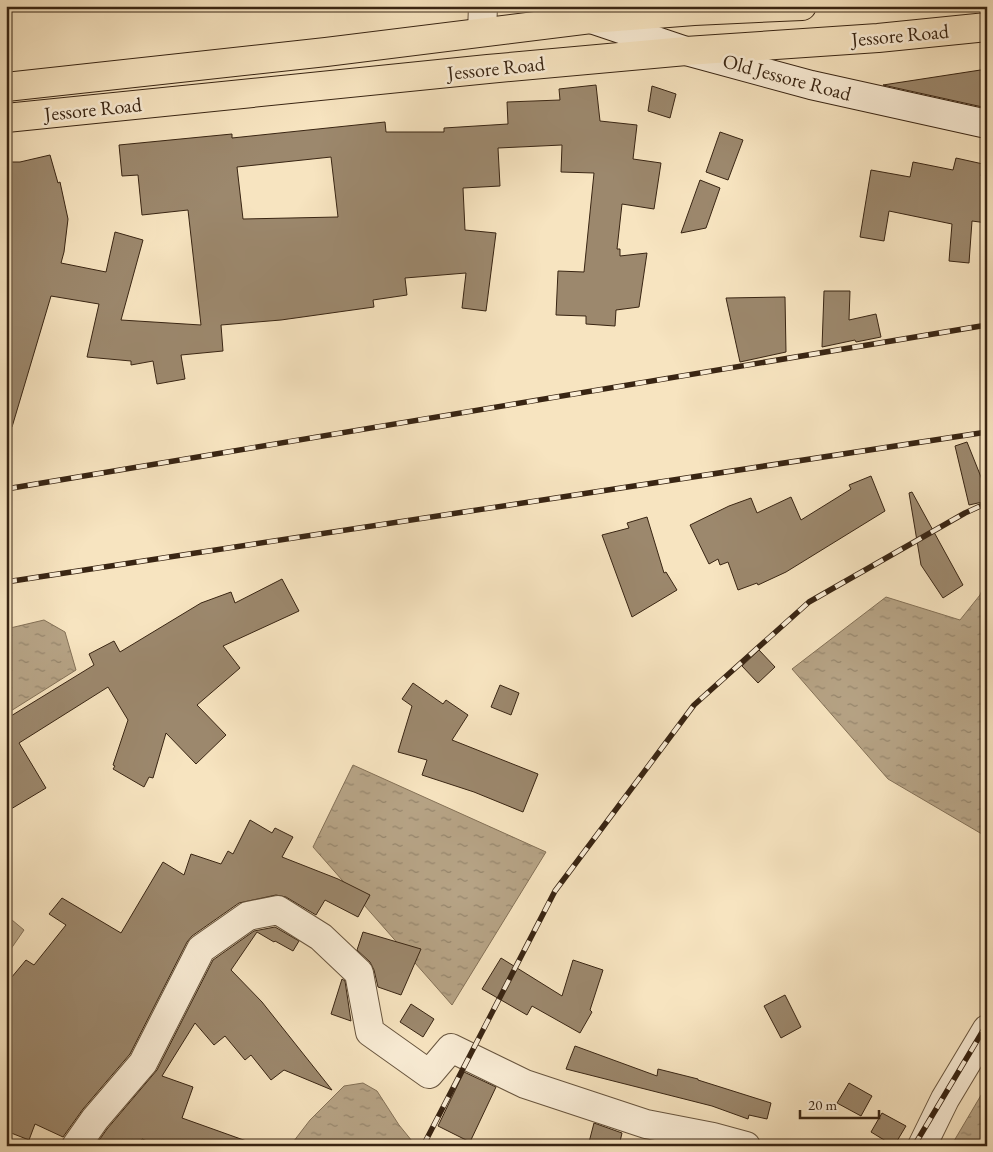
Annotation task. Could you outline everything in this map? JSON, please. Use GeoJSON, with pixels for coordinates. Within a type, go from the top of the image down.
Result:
{"type":"FeatureCollection","features":[{"type":"Feature","properties":{"kind":"highway","name":"Jessore Road"},"geometry":{"type":"LineString","coordinates":[[6,87],[317,53],[483,19],[591,20],[694,11],[802,6]]}},
{"type":"Feature","properties":{"kind":"highway","name":"Jessore Road"},"geometry":{"type":"LineString","coordinates":[[6,118],[498,68],[686,51],[878,38],[987,27]]}},
{"type":"Feature","properties":{"kind":"street","name":"Old Jessore Road"},"geometry":{"type":"LineString","coordinates":[[591,20],[686,51],[811,85],[987,124]]}},
{"type":"Feature","properties":{"kind":"street"},"geometry":{"type":"LineString","coordinates":[[76,1146],[95,1119],[142,1063],[201,949],[248,916],[278,910],[320,938],[359,973],[370,1032],[428,1074],[451,1048],[525,1084],[646,1124],[713,1137],[746,1146]]}},
{"type":"Feature","properties":{"kind":"street"},"geometry":{"type":"LineString","coordinates":[[922,1146],[945,1099],[987,1029]]}},
{"type":"Feature","properties":{"kind":"water"},"geometry":{"type":"Polygon","coordinates":[[[987,578],[987,837],[888,779],[792,669],[886,597],[960,620],[980,595],[987,578]]]}},
{"type":"Feature","properties":{"kind":"water"},"geometry":{"type":"Polygon","coordinates":[[[44,620],[65,632],[76,670],[6,714],[6,629],[44,620]]]}},
{"type":"Feature","properties":{"kind":"water"},"geometry":{"type":"Polygon","coordinates":[[[353,765],[546,852],[452,1005],[313,847],[353,765]]]}},
{"type":"Feature","properties":{"kind":"water"},"geometry":{"type":"Polygon","coordinates":[[[6,915],[24,930],[6,956],[6,915]]]}},
{"type":"Feature","properties":{"kind":"water"},"geometry":{"type":"Polygon","coordinates":[[[363,1083],[377,1091],[412,1141],[412,1146],[290,1146],[310,1120],[344,1086],[363,1083]]]}},
{"type":"Feature","properties":{"kind":"water"},"geometry":{"type":"Polygon","coordinates":[[[987,1085],[987,1146],[965,1146],[954,1141],[987,1085]]]}},
{"type":"Feature","properties":{"kind":"building"},"geometry":{"type":"Polygon","coordinates":[[[987,69],[987,108],[883,85],[987,69]]]}},
{"type":"Feature","properties":{"kind":"building"},"geometry":{"type":"Polygon","coordinates":[[[596,85],[600,121],[637,125],[633,159],[661,163],[654,209],[622,204],[617,249],[620,249],[620,256],[647,253],[639,307],[616,310],[615,326],[586,324],[586,316],[556,315],[558,271],[584,272],[594,173],[561,172],[562,145],[498,148],[500,186],[463,188],[465,230],[496,233],[486,311],[462,308],[466,273],[405,278],[407,295],[373,300],[374,307],[281,320],[221,325],[223,351],[181,355],[185,379],[157,384],[153,361],[131,365],[131,361],[87,357],[99,304],[51,296],[12,427],[6,426],[6,162],[20,162],[50,155],[58,183],[60,182],[68,219],[61,263],[106,272],[115,232],[143,240],[121,320],[201,325],[188,210],[142,215],[138,175],[122,176],[119,145],[232,134],[232,138],[385,122],[386,132],[444,132],[444,128],[508,124],[507,102],[560,100],[559,89],[596,85]],[[331,157],[237,167],[243,219],[338,217],[331,157]]]}},
{"type":"Feature","properties":{"kind":"building"},"geometry":{"type":"Polygon","coordinates":[[[652,86],[676,94],[670,118],[648,111],[652,86]]]}},
{"type":"Feature","properties":{"kind":"building"},"geometry":{"type":"Polygon","coordinates":[[[720,132],[743,140],[728,180],[706,172],[720,132]]]}},
{"type":"Feature","properties":{"kind":"building"},"geometry":{"type":"Polygon","coordinates":[[[956,158],[983,164],[981,176],[987,177],[987,223],[972,221],[969,263],[949,261],[952,224],[889,211],[884,241],[860,237],[871,170],[910,177],[913,162],[953,170],[956,158]]]}},
{"type":"Feature","properties":{"kind":"building"},"geometry":{"type":"Polygon","coordinates":[[[700,180],[720,188],[706,228],[681,233],[700,180]]]}},
{"type":"Feature","properties":{"kind":"building"},"geometry":{"type":"Polygon","coordinates":[[[824,291],[850,291],[849,320],[876,314],[881,337],[822,347],[824,291]]]}},
{"type":"Feature","properties":{"kind":"building"},"geometry":{"type":"Polygon","coordinates":[[[785,297],[786,352],[740,362],[726,298],[785,297]]]}},
{"type":"Feature","properties":{"kind":"building"},"geometry":{"type":"Polygon","coordinates":[[[967,442],[987,492],[987,501],[969,505],[955,446],[967,442]]]}},
{"type":"Feature","properties":{"kind":"building"},"geometry":{"type":"Polygon","coordinates":[[[871,476],[885,511],[786,572],[758,585],[757,583],[738,590],[728,562],[720,565],[718,559],[709,564],[690,525],[729,506],[751,498],[757,513],[791,497],[801,520],[851,489],[849,485],[871,476]]]}},
{"type":"Feature","properties":{"kind":"building"},"geometry":{"type":"Polygon","coordinates":[[[912,492],[963,585],[943,598],[921,565],[909,493],[912,492]]]}},
{"type":"Feature","properties":{"kind":"building"},"geometry":{"type":"Polygon","coordinates":[[[647,517],[664,573],[666,572],[677,590],[632,617],[602,535],[629,528],[627,523],[647,517]]]}},
{"type":"Feature","properties":{"kind":"building"},"geometry":{"type":"Polygon","coordinates":[[[282,579],[299,611],[223,646],[240,668],[197,705],[226,735],[196,764],[166,733],[153,778],[149,777],[144,787],[113,769],[128,720],[108,687],[19,743],[46,788],[6,812],[6,719],[94,665],[89,654],[114,641],[120,652],[201,603],[231,592],[235,603],[282,579]]]}},
{"type":"Feature","properties":{"kind":"building"},"geometry":{"type":"Polygon","coordinates":[[[759,650],[775,667],[758,683],[742,666],[759,650]]]}},
{"type":"Feature","properties":{"kind":"building"},"geometry":{"type":"Polygon","coordinates":[[[413,683],[443,704],[446,700],[468,715],[452,740],[538,774],[523,812],[474,792],[422,775],[427,760],[398,752],[412,706],[402,699],[413,683]]]}},
{"type":"Feature","properties":{"kind":"building"},"geometry":{"type":"Polygon","coordinates":[[[500,685],[519,693],[511,715],[491,707],[500,685]]]}},
{"type":"Feature","properties":{"kind":"building"},"geometry":{"type":"Polygon","coordinates":[[[250,820],[272,833],[275,828],[293,837],[282,857],[338,879],[370,895],[358,917],[325,900],[316,915],[286,897],[276,895],[239,903],[192,936],[187,942],[130,1054],[83,1109],[63,1137],[35,1124],[29,1140],[6,1131],[6,984],[26,960],[34,965],[66,925],[49,914],[62,898],[121,933],[163,862],[184,875],[191,854],[221,864],[228,851],[233,854],[250,820]]]}},
{"type":"Feature","properties":{"kind":"building"},"geometry":{"type":"Polygon","coordinates":[[[275,927],[299,941],[293,951],[257,932],[231,970],[262,1002],[332,1090],[284,1070],[271,1080],[251,1055],[245,1060],[225,1036],[214,1045],[195,1023],[162,1076],[193,1087],[182,1118],[252,1143],[251,1146],[160,1146],[142,1139],[140,1146],[95,1146],[157,1070],[213,960],[254,931],[275,927]]]}},
{"type":"Feature","properties":{"kind":"building"},"geometry":{"type":"Polygon","coordinates":[[[363,932],[421,949],[401,995],[378,987],[370,962],[357,950],[363,932]]]}},
{"type":"Feature","properties":{"kind":"building"},"geometry":{"type":"Polygon","coordinates":[[[501,958],[562,996],[573,960],[603,970],[590,1010],[592,1012],[580,1033],[532,1006],[527,1015],[482,989],[501,958]]]}},
{"type":"Feature","properties":{"kind":"building"},"geometry":{"type":"Polygon","coordinates":[[[342,979],[345,981],[351,1021],[331,1014],[342,979]]]}},
{"type":"Feature","properties":{"kind":"building"},"geometry":{"type":"Polygon","coordinates":[[[785,995],[801,1027],[781,1038],[764,1006],[785,995]]]}},
{"type":"Feature","properties":{"kind":"building"},"geometry":{"type":"Polygon","coordinates":[[[411,1004],[434,1019],[423,1037],[400,1022],[411,1004]]]}},
{"type":"Feature","properties":{"kind":"building"},"geometry":{"type":"Polygon","coordinates":[[[575,1046],[657,1076],[658,1069],[698,1079],[771,1103],[767,1119],[749,1115],[748,1119],[712,1106],[566,1069],[575,1046]]]}},
{"type":"Feature","properties":{"kind":"building"},"geometry":{"type":"Polygon","coordinates":[[[464,1072],[496,1087],[470,1142],[438,1126],[464,1072]]]}},
{"type":"Feature","properties":{"kind":"building"},"geometry":{"type":"Polygon","coordinates":[[[849,1083],[872,1096],[861,1116],[837,1103],[849,1083]]]}},
{"type":"Feature","properties":{"kind":"building"},"geometry":{"type":"Polygon","coordinates":[[[882,1113],[906,1126],[894,1146],[871,1132],[882,1113]]]}},
{"type":"Feature","properties":{"kind":"building"},"geometry":{"type":"Polygon","coordinates":[[[594,1123],[622,1133],[619,1146],[588,1146],[594,1123]]]}},
{"type":"Feature","properties":{"kind":"railway"},"geometry":{"type":"LineString","coordinates":[[6,489],[987,325]]}},
{"type":"Feature","properties":{"kind":"railway"},"geometry":{"type":"LineString","coordinates":[[6,582],[987,432]]}},
{"type":"Feature","properties":{"kind":"railway"},"geometry":{"type":"LineString","coordinates":[[423,1146],[555,891],[694,705],[809,602],[965,513],[987,503]]}},
{"type":"Feature","properties":{"kind":"railway"},"geometry":{"type":"LineString","coordinates":[[914,1146],[987,1024]]}}]}
